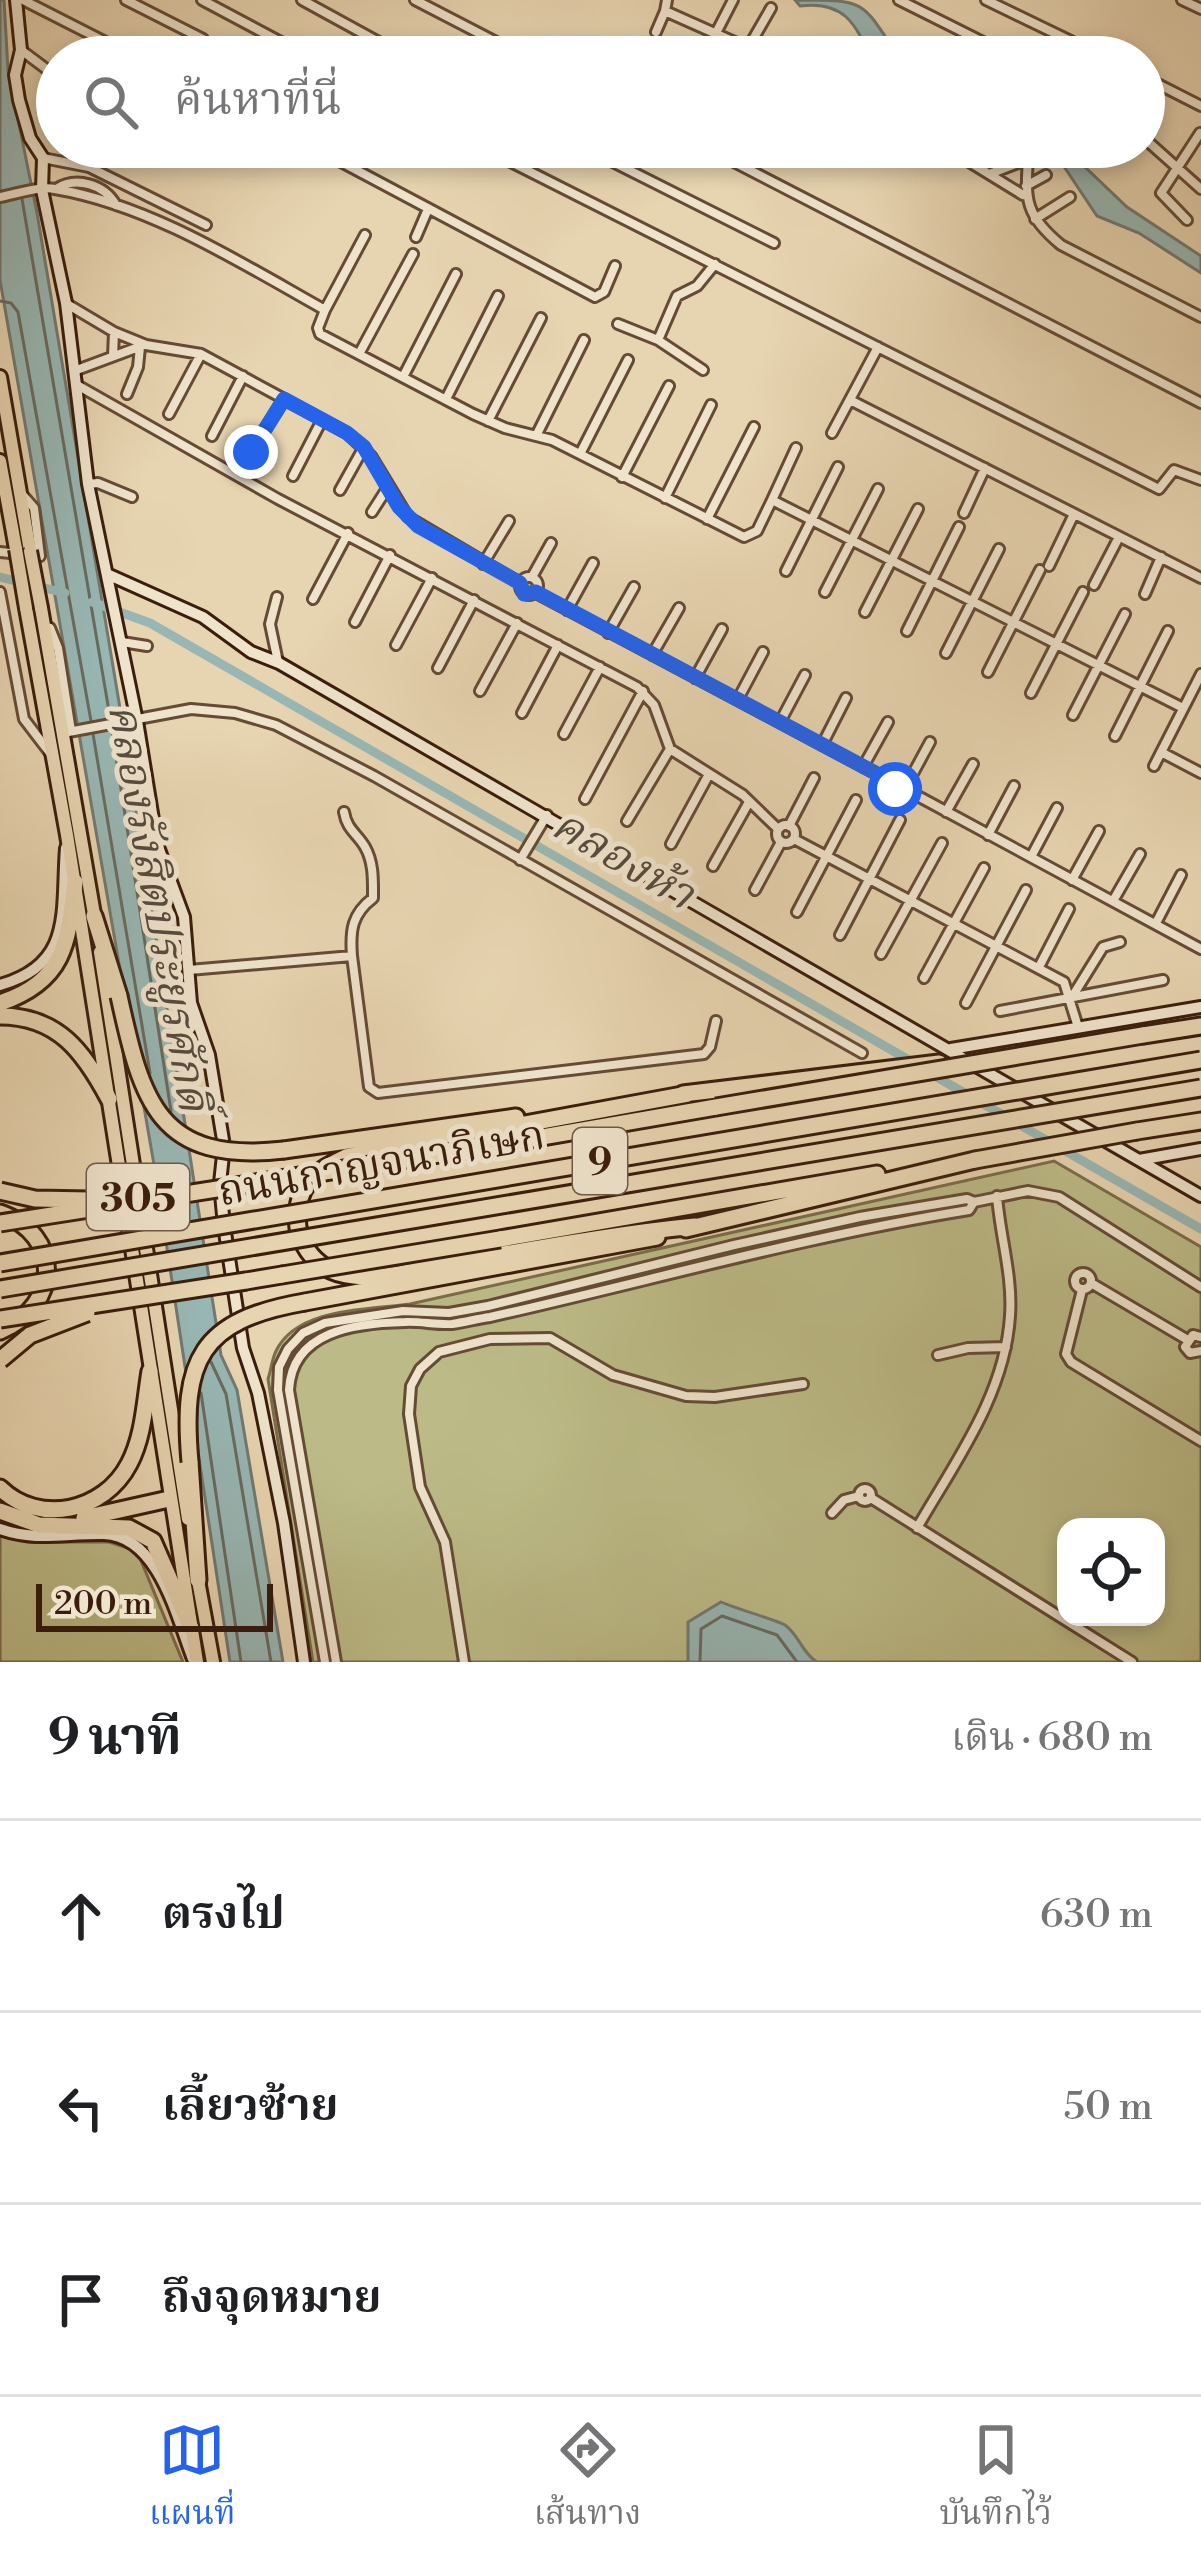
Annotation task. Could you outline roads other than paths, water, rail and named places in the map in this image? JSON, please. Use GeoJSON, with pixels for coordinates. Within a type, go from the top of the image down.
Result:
{"type":"FeatureCollection","features":[{"type":"Feature","properties":{"kind":"highway"},"geometry":{"type":"LineString","coordinates":[[0,1003],[30,990],[56,966],[68,939],[75,882]]}},
{"type":"Feature","properties":{"kind":"highway"},"geometry":{"type":"LineString","coordinates":[[94,916],[142,1088],[176,1130],[226,1152],[284,1150],[688,1094],[715,1099]]}},
{"type":"Feature","properties":{"kind":"highway"},"geometry":{"type":"LineString","coordinates":[[0,1016],[34,1019],[69,1038],[91,1064],[109,1100]]}},
{"type":"Feature","properties":{"kind":"highway"},"geometry":{"type":"LineString","coordinates":[[0,1223],[484,1148],[715,1099],[955,1056],[1201,1026]]}},
{"type":"Feature","properties":{"kind":"highway","name":"ถนนกาญจนาภิเษก"},"geometry":{"type":"LineString","coordinates":[[0,1263],[1201,1060]]}},
{"type":"Feature","properties":{"kind":"highway","name":"ถนนกาญจนาภิเษก"},"geometry":{"type":"LineString","coordinates":[[0,1289],[1201,1088]]}},
{"type":"Feature","properties":{"kind":"highway"},"geometry":{"type":"LineString","coordinates":[[688,1094],[346,1156],[307,1182],[298,1204],[297,1228],[306,1250],[322,1268],[368,1277],[694,1226]]}},
{"type":"Feature","properties":{"kind":"highway"},"geometry":{"type":"LineString","coordinates":[[0,1319],[844,1185],[1201,1120]]}},
{"type":"Feature","properties":{"kind":"highway"},"geometry":{"type":"LineString","coordinates":[[198,1580],[187,1408],[190,1385],[217,1334],[247,1316],[305,1302],[638,1243],[844,1185]]}},
{"type":"Feature","properties":{"kind":"highway"},"geometry":{"type":"LineString","coordinates":[[0,1191],[51,1200],[152,1197]]}},
{"type":"Feature","properties":{"kind":"highway"},"geometry":{"type":"LineString","coordinates":[[0,1214],[26,1228],[36,1242],[47,1283],[38,1306],[20,1322],[0,1330]]}},
{"type":"Feature","properties":{"kind":"highway"},"geometry":{"type":"LineString","coordinates":[[0,1360],[45,1329],[154,1296]]}},
{"type":"Feature","properties":{"kind":"highway"},"geometry":{"type":"LineString","coordinates":[[0,1488],[44,1510],[82,1507],[99,1496],[129,1466],[139,1439],[150,1371]]}},
{"type":"Feature","properties":{"kind":"highway"},"geometry":{"type":"LineString","coordinates":[[46,1526],[170,1499]]}},
{"type":"Feature","properties":{"kind":"highway"},"geometry":{"type":"LineString","coordinates":[[0,1511],[46,1526],[129,1528],[153,1541],[190,1628]]}},
{"type":"Feature","properties":{"kind":"main road","name":"305"},"geometry":{"type":"LineString","coordinates":[[0,377],[19,490],[23,550]]}},
{"type":"Feature","properties":{"kind":"main road","name":"305"},"geometry":{"type":"LineString","coordinates":[[0,461],[33,608],[39,680],[75,882],[196,1662]]}},
{"type":"Feature","properties":{"kind":"main road","name":"305"},"geometry":{"type":"LineString","coordinates":[[33,608],[69,731],[213,1662]]}},
{"type":"Feature","properties":{"kind":"main road"},"geometry":{"type":"LineString","coordinates":[[170,1499],[181,1478]]}},
{"type":"Feature","properties":{"kind":"street"},"geometry":{"type":"LineString","coordinates":[[36,147],[15,75],[21,50],[19,0],[92,36]]}},
{"type":"Feature","properties":{"kind":"street"},"geometry":{"type":"LineString","coordinates":[[126,0],[196,36]]}},
{"type":"Feature","properties":{"kind":"street"},"geometry":{"type":"LineString","coordinates":[[202,0],[270,36]]}},
{"type":"Feature","properties":{"kind":"street"},"geometry":{"type":"LineString","coordinates":[[302,0],[368,36]]}},
{"type":"Feature","properties":{"kind":"street"},"geometry":{"type":"LineString","coordinates":[[415,0],[484,36]]}},
{"type":"Feature","properties":{"kind":"street"},"geometry":{"type":"LineString","coordinates":[[656,32],[668,0]]}},
{"type":"Feature","properties":{"kind":"street"},"geometry":{"type":"LineString","coordinates":[[716,33],[733,0]]}},
{"type":"Feature","properties":{"kind":"street"},"geometry":{"type":"LineString","coordinates":[[899,0],[971,36]]}},
{"type":"Feature","properties":{"kind":"street"},"geometry":{"type":"LineString","coordinates":[[986,0],[1061,36]]}},
{"type":"Feature","properties":{"kind":"street"},"geometry":{"type":"LineString","coordinates":[[1182,0],[1201,9]]}},
{"type":"Feature","properties":{"kind":"street"},"geometry":{"type":"LineString","coordinates":[[755,36],[770,8]]}},
{"type":"Feature","properties":{"kind":"street"},"geometry":{"type":"LineString","coordinates":[[665,11],[722,36]]}},
{"type":"Feature","properties":{"kind":"street"},"geometry":{"type":"LineString","coordinates":[[21,50],[36,61]]}},
{"type":"Feature","properties":{"kind":"street"},"geometry":{"type":"LineString","coordinates":[[1165,88],[1201,106]]}},
{"type":"Feature","properties":{"kind":"street"},"geometry":{"type":"LineString","coordinates":[[1187,220],[1161,193],[1199,133]]}},
{"type":"Feature","properties":{"kind":"street"},"geometry":{"type":"LineString","coordinates":[[1165,155],[1201,189]]}},
{"type":"Feature","properties":{"kind":"street"},"geometry":{"type":"LineString","coordinates":[[42,168],[39,190],[66,303],[88,484],[122,642],[157,844],[179,900],[191,1003],[203,1029],[224,1145],[221,1201],[244,1348],[284,1523],[304,1662]]}},
{"type":"Feature","properties":{"kind":"street"},"geometry":{"type":"LineString","coordinates":[[93,168],[206,225]]}},
{"type":"Feature","properties":{"kind":"street"},"geometry":{"type":"LineString","coordinates":[[352,168],[595,297],[604,292],[615,266]]}},
{"type":"Feature","properties":{"kind":"street"},"geometry":{"type":"LineString","coordinates":[[523,168],[1159,490],[1174,470],[1201,479]]}},
{"type":"Feature","properties":{"kind":"street"},"geometry":{"type":"LineString","coordinates":[[625,168],[774,243]]}},
{"type":"Feature","properties":{"kind":"street"},"geometry":{"type":"LineString","coordinates":[[746,168],[1201,403]]}},
{"type":"Feature","properties":{"kind":"street"},"geometry":{"type":"LineString","coordinates":[[983,168],[1024,190]]}},
{"type":"Feature","properties":{"kind":"street"},"geometry":{"type":"LineString","coordinates":[[992,173],[1005,168]]}},
{"type":"Feature","properties":{"kind":"street"},"geometry":{"type":"LineString","coordinates":[[1027,168],[1024,190],[1035,219],[1061,245],[1201,317]]}},
{"type":"Feature","properties":{"kind":"street"},"geometry":{"type":"LineString","coordinates":[[1024,190],[1046,176]]}},
{"type":"Feature","properties":{"kind":"street"},"geometry":{"type":"LineString","coordinates":[[0,197],[84,182],[112,197],[116,205],[190,238],[325,310]]}},
{"type":"Feature","properties":{"kind":"street"},"geometry":{"type":"LineString","coordinates":[[1035,219],[1070,197]]}},
{"type":"Feature","properties":{"kind":"street"},"geometry":{"type":"LineString","coordinates":[[416,237],[428,209]]}},
{"type":"Feature","properties":{"kind":"street"},"geometry":{"type":"LineString","coordinates":[[365,235],[319,322],[320,334],[488,421],[537,434],[748,537],[757,531],[796,448]]}},
{"type":"Feature","properties":{"kind":"street"},"geometry":{"type":"LineString","coordinates":[[359,354],[412,254]]}},
{"type":"Feature","properties":{"kind":"street"},"geometry":{"type":"LineString","coordinates":[[658,340],[677,296],[697,286],[715,264]]}},
{"type":"Feature","properties":{"kind":"street"},"geometry":{"type":"LineString","coordinates":[[403,377],[456,274]]}},
{"type":"Feature","properties":{"kind":"street"},"geometry":{"type":"LineString","coordinates":[[446,399],[498,296]]}},
{"type":"Feature","properties":{"kind":"street"},"geometry":{"type":"LineString","coordinates":[[66,303],[143,345],[200,354],[322,420],[364,447],[399,507],[418,526],[520,583],[524,594],[536,592],[896,784],[900,797],[914,794],[910,779]]}},
{"type":"Feature","properties":{"kind":"street"},"geometry":{"type":"LineString","coordinates":[[488,421],[541,317]]}},
{"type":"Feature","properties":{"kind":"street"},"geometry":{"type":"LineString","coordinates":[[618,324],[658,340],[703,370]]}},
{"type":"Feature","properties":{"kind":"street"},"geometry":{"type":"LineString","coordinates":[[113,356],[114,332]]}},
{"type":"Feature","properties":{"kind":"street"},"geometry":{"type":"LineString","coordinates":[[537,434],[584,340]]}},
{"type":"Feature","properties":{"kind":"street"},"geometry":{"type":"LineString","coordinates":[[74,371],[143,345]]}},
{"type":"Feature","properties":{"kind":"street"},"geometry":{"type":"LineString","coordinates":[[127,394],[143,345]]}},
{"type":"Feature","properties":{"kind":"street"},"geometry":{"type":"LineString","coordinates":[[832,433],[878,347]]}},
{"type":"Feature","properties":{"kind":"street"},"geometry":{"type":"LineString","coordinates":[[169,414],[200,354]]}},
{"type":"Feature","properties":{"kind":"street"},"geometry":{"type":"LineString","coordinates":[[580,454],[628,360]]}},
{"type":"Feature","properties":{"kind":"street"},"geometry":{"type":"LineString","coordinates":[[212,436],[243,376]]}},
{"type":"Feature","properties":{"kind":"street"},"geometry":{"type":"LineString","coordinates":[[76,385],[278,499],[643,691],[654,705],[670,748],[783,828],[794,831],[794,839]]}},
{"type":"Feature","properties":{"kind":"street"},"geometry":{"type":"LineString","coordinates":[[622,477],[669,386]]}},
{"type":"Feature","properties":{"kind":"street"},"geometry":{"type":"LineString","coordinates":[[251,452],[284,399]]}},
{"type":"Feature","properties":{"kind":"street"},"geometry":{"type":"LineString","coordinates":[[850,400],[1201,578]]}},
{"type":"Feature","properties":{"kind":"street"},"geometry":{"type":"LineString","coordinates":[[664,498],[711,406]]}},
{"type":"Feature","properties":{"kind":"street"},"geometry":{"type":"LineString","coordinates":[[293,476],[322,420]]}},
{"type":"Feature","properties":{"kind":"street"},"geometry":{"type":"LineString","coordinates":[[707,519],[754,428]]}},
{"type":"Feature","properties":{"kind":"street"},"geometry":{"type":"LineString","coordinates":[[340,490],[364,447]]}},
{"type":"Feature","properties":{"kind":"street"},"geometry":{"type":"LineString","coordinates":[[786,571],[838,467]]}},
{"type":"Feature","properties":{"kind":"street"},"geometry":{"type":"LineString","coordinates":[[964,513],[985,468]]}},
{"type":"Feature","properties":{"kind":"street"},"geometry":{"type":"LineString","coordinates":[[88,484],[98,483],[132,497]]}},
{"type":"Feature","properties":{"kind":"street"},"geometry":{"type":"LineString","coordinates":[[372,512],[388,487]]}},
{"type":"Feature","properties":{"kind":"street"},"geometry":{"type":"LineString","coordinates":[[825,592],[878,489]]}},
{"type":"Feature","properties":{"kind":"street"},"geometry":{"type":"LineString","coordinates":[[0,552],[37,558],[40,554],[34,508],[19,490]]}},
{"type":"Feature","properties":{"kind":"street"},"geometry":{"type":"LineString","coordinates":[[772,500],[1183,708]]}},
{"type":"Feature","properties":{"kind":"street"},"geometry":{"type":"LineString","coordinates":[[865,612],[918,509]]}},
{"type":"Feature","properties":{"kind":"street"},"geometry":{"type":"LineString","coordinates":[[988,672],[1074,514]]}},
{"type":"Feature","properties":{"kind":"street"},"geometry":{"type":"LineString","coordinates":[[483,563],[508,521]]}},
{"type":"Feature","properties":{"kind":"street"},"geometry":{"type":"LineString","coordinates":[[907,632],[959,527]]}},
{"type":"Feature","properties":{"kind":"street"},"geometry":{"type":"LineString","coordinates":[[313,599],[348,533]]}},
{"type":"Feature","properties":{"kind":"street"},"geometry":{"type":"LineString","coordinates":[[1094,585],[1119,537]]}},
{"type":"Feature","properties":{"kind":"street"},"geometry":{"type":"LineString","coordinates":[[520,583],[532,577],[551,542]]}},
{"type":"Feature","properties":{"kind":"street"},"geometry":{"type":"LineString","coordinates":[[946,652],[999,548]]}},
{"type":"Feature","properties":{"kind":"street"},"geometry":{"type":"LineString","coordinates":[[355,622],[390,555]]}},
{"type":"Feature","properties":{"kind":"street"},"geometry":{"type":"LineString","coordinates":[[1145,594],[1161,557]]}},
{"type":"Feature","properties":{"kind":"street"},"geometry":{"type":"LineString","coordinates":[[567,610],[593,563]]}},
{"type":"Feature","properties":{"kind":"street"},"geometry":{"type":"LineString","coordinates":[[532,577],[538,583],[536,592]]}},
{"type":"Feature","properties":{"kind":"street"},"geometry":{"type":"LineString","coordinates":[[396,645],[432,578]]}},
{"type":"Feature","properties":{"kind":"street"},"geometry":{"type":"LineString","coordinates":[[108,579],[203,617],[251,652],[279,663],[1201,1196]]}},
{"type":"Feature","properties":{"kind":"street"},"geometry":{"type":"LineString","coordinates":[[608,633],[634,587]]}},
{"type":"Feature","properties":{"kind":"street"},"geometry":{"type":"LineString","coordinates":[[0,592],[24,719],[53,758]]}},
{"type":"Feature","properties":{"kind":"street"},"geometry":{"type":"LineString","coordinates":[[1031,693],[1083,592]]}},
{"type":"Feature","properties":{"kind":"street"},"geometry":{"type":"LineString","coordinates":[[277,597],[270,624],[279,663]]}},
{"type":"Feature","properties":{"kind":"street"},"geometry":{"type":"LineString","coordinates":[[438,668],[474,600]]}},
{"type":"Feature","properties":{"kind":"street"},"geometry":{"type":"LineString","coordinates":[[4,603],[44,602],[58,648],[69,731],[191,709],[255,718],[522,857],[862,1053]]}},
{"type":"Feature","properties":{"kind":"street"},"geometry":{"type":"LineString","coordinates":[[652,656],[679,608]]}},
{"type":"Feature","properties":{"kind":"street"},"geometry":{"type":"LineString","coordinates":[[1073,715],[1125,614]]}},
{"type":"Feature","properties":{"kind":"street"},"geometry":{"type":"LineString","coordinates":[[480,691],[517,622]]}},
{"type":"Feature","properties":{"kind":"street"},"geometry":{"type":"LineString","coordinates":[[695,678],[722,629]]}},
{"type":"Feature","properties":{"kind":"street"},"geometry":{"type":"LineString","coordinates":[[1115,736],[1168,632]]}},
{"type":"Feature","properties":{"kind":"street"},"geometry":{"type":"LineString","coordinates":[[122,642],[147,646]]}},
{"type":"Feature","properties":{"kind":"street"},"geometry":{"type":"LineString","coordinates":[[522,713],[558,645]]}},
{"type":"Feature","properties":{"kind":"street"},"geometry":{"type":"LineString","coordinates":[[738,699],[763,652]]}},
{"type":"Feature","properties":{"kind":"street"},"geometry":{"type":"LineString","coordinates":[[565,734],[600,667]]}},
{"type":"Feature","properties":{"kind":"street"},"geometry":{"type":"LineString","coordinates":[[1154,766],[1201,674]]}},
{"type":"Feature","properties":{"kind":"street"},"geometry":{"type":"LineString","coordinates":[[780,722],[805,675]]}},
{"type":"Feature","properties":{"kind":"street"},"geometry":{"type":"LineString","coordinates":[[18,683],[39,680]]}},
{"type":"Feature","properties":{"kind":"street"},"geometry":{"type":"LineString","coordinates":[[584,799],[643,691]]}},
{"type":"Feature","properties":{"kind":"street"},"geometry":{"type":"LineString","coordinates":[[821,745],[846,698]]}},
{"type":"Feature","properties":{"kind":"street"},"geometry":{"type":"LineString","coordinates":[[863,767],[888,722]]}},
{"type":"Feature","properties":{"kind":"street"},"geometry":{"type":"LineString","coordinates":[[896,784],[910,779],[931,742]]}},
{"type":"Feature","properties":{"kind":"street"},"geometry":{"type":"LineString","coordinates":[[627,821],[670,748]]}},
{"type":"Feature","properties":{"kind":"street"},"geometry":{"type":"LineString","coordinates":[[1161,752],[1201,772]]}},
{"type":"Feature","properties":{"kind":"street"},"geometry":{"type":"LineString","coordinates":[[946,812],[973,764]]}},
{"type":"Feature","properties":{"kind":"street"},"geometry":{"type":"LineString","coordinates":[[671,844],[708,776]]}},
{"type":"Feature","properties":{"kind":"street"},"geometry":{"type":"LineString","coordinates":[[755,890],[781,842],[783,828],[814,778]]}},
{"type":"Feature","properties":{"kind":"street"},"geometry":{"type":"LineString","coordinates":[[988,835],[1014,786]]}},
{"type":"Feature","properties":{"kind":"street"},"geometry":{"type":"LineString","coordinates":[[914,794],[1200,946]]}},
{"type":"Feature","properties":{"kind":"street"},"geometry":{"type":"LineString","coordinates":[[797,912],[856,800]]}},
{"type":"Feature","properties":{"kind":"street"},"geometry":{"type":"LineString","coordinates":[[713,866],[749,802]]}},
{"type":"Feature","properties":{"kind":"street"},"geometry":{"type":"LineString","coordinates":[[1031,857],[1057,808]]}},
{"type":"Feature","properties":{"kind":"street"},"geometry":{"type":"LineString","coordinates":[[344,812],[373,871],[373,898],[352,923],[352,956],[369,1087],[378,1093],[698,1055],[709,1051],[716,1021]]}},
{"type":"Feature","properties":{"kind":"street"},"geometry":{"type":"LineString","coordinates":[[522,857],[546,817]]}},
{"type":"Feature","properties":{"kind":"street"},"geometry":{"type":"LineString","coordinates":[[840,934],[900,820]]}},
{"type":"Feature","properties":{"kind":"street"},"geometry":{"type":"LineString","coordinates":[[1072,880],[1099,831]]}},
{"type":"Feature","properties":{"kind":"street"},"geometry":{"type":"LineString","coordinates":[[0,985],[30,976],[53,953],[67,835]]}},
{"type":"Feature","properties":{"kind":"street"},"geometry":{"type":"LineString","coordinates":[[781,842],[794,839],[1064,982],[1078,1027]]}},
{"type":"Feature","properties":{"kind":"street"},"geometry":{"type":"LineString","coordinates":[[881,954],[942,843]]}},
{"type":"Feature","properties":{"kind":"street"},"geometry":{"type":"LineString","coordinates":[[1113,901],[1140,854]]}},
{"type":"Feature","properties":{"kind":"street"},"geometry":{"type":"LineString","coordinates":[[925,978],[984,868]]}},
{"type":"Feature","properties":{"kind":"street"},"geometry":{"type":"LineString","coordinates":[[1156,923],[1181,875]]}},
{"type":"Feature","properties":{"kind":"street"},"geometry":{"type":"LineString","coordinates":[[966,1003],[1026,890]]}},
{"type":"Feature","properties":{"kind":"street"},"geometry":{"type":"LineString","coordinates":[[1039,968],[1070,909]]}},
{"type":"Feature","properties":{"kind":"street"},"geometry":{"type":"LineString","coordinates":[[1071,998],[1103,947],[1120,942]]}},
{"type":"Feature","properties":{"kind":"street"},"geometry":{"type":"LineString","coordinates":[[189,970],[352,956]]}},
{"type":"Feature","properties":{"kind":"street"},"geometry":{"type":"LineString","coordinates":[[1000,1011],[1163,980]]}},
{"type":"Feature","properties":{"kind":"street"},"geometry":{"type":"LineString","coordinates":[[955,1056],[1078,1027],[1201,1007]]}},
{"type":"Feature","properties":{"kind":"street"},"geometry":{"type":"LineString","coordinates":[[1138,1160],[1201,1149]]}},
{"type":"Feature","properties":{"kind":"street"},"geometry":{"type":"LineString","coordinates":[[335,1662],[289,1390],[290,1370],[309,1342],[328,1334],[403,1322],[450,1324],[663,1269],[969,1210],[974,1202],[1028,1191],[1070,1202],[1201,1287]]}},
{"type":"Feature","properties":{"kind":"street"},"geometry":{"type":"LineString","coordinates":[[917,1528],[985,1410],[1006,1347],[1010,1282],[1000,1240],[998,1196]]}},
{"type":"Feature","properties":{"kind":"street"},"geometry":{"type":"LineString","coordinates":[[1082,1290],[1075,1280],[1078,1274],[1090,1276],[1091,1283]]}},
{"type":"Feature","properties":{"kind":"street"},"geometry":{"type":"LineString","coordinates":[[1091,1283],[1082,1290],[1066,1354],[1071,1362],[1201,1441]]}},
{"type":"Feature","properties":{"kind":"street"},"geometry":{"type":"LineString","coordinates":[[1091,1283],[1186,1339],[1201,1336]]}},
{"type":"Feature","properties":{"kind":"street"},"geometry":{"type":"LineString","coordinates":[[325,1662],[278,1390],[279,1367],[303,1333],[325,1323],[403,1311],[489,1311]]}},
{"type":"Feature","properties":{"kind":"street"},"geometry":{"type":"LineString","coordinates":[[464,1662],[445,1542],[420,1487],[409,1414],[411,1386],[420,1369],[439,1352],[490,1339],[550,1338],[613,1375],[686,1396],[716,1397],[803,1384]]}},
{"type":"Feature","properties":{"kind":"street"},"geometry":{"type":"LineString","coordinates":[[1186,1339],[1190,1353],[1201,1352]]}},
{"type":"Feature","properties":{"kind":"street"},"geometry":{"type":"LineString","coordinates":[[938,1355],[1006,1347]]}},
{"type":"Feature","properties":{"kind":"street"},"geometry":{"type":"LineString","coordinates":[[832,1513],[844,1500],[869,1490],[871,1498],[1129,1661]]}},
{"type":"Feature","properties":{"kind":"street"},"geometry":{"type":"LineString","coordinates":[[0,1528],[35,1538],[104,1534],[142,1550],[162,1583],[196,1662]]}},
{"type":"Feature","properties":{"kind":"water"},"geometry":{"type":"Polygon","coordinates":[[[0,0],[4,0],[8,70],[37,213],[124,732],[221,1355],[237,1390],[283,1662],[230,1662],[156,1176],[0,280],[0,0]]]}},
{"type":"Feature","properties":{"kind":"water"},"geometry":{"type":"Polygon","coordinates":[[[795,0],[850,3],[868,14],[885,36],[860,36],[838,11],[800,6],[795,0]]]}},
{"type":"Feature","properties":{"kind":"water"},"geometry":{"type":"Polygon","coordinates":[[[1065,168],[1086,168],[1127,207],[1201,256],[1201,273],[1139,233],[1097,216],[1065,168]]]}},
{"type":"Feature","properties":{"kind":"water"},"geometry":{"type":"Polygon","coordinates":[[[721,1602],[785,1625],[817,1662],[688,1662],[688,1622],[721,1602]]]}},
{"type":"Feature","properties":{"kind":"waterway","name":"คลองห้า"},"geometry":{"type":"LineString","coordinates":[[0,577],[65,593]]}},
{"type":"Feature","properties":{"kind":"waterway","name":"คลองห้า"},"geometry":{"type":"LineString","coordinates":[[92,602],[150,623],[914,1063]]}},
{"type":"Feature","properties":{"kind":"waterway","name":"คลองห้า"},"geometry":{"type":"LineString","coordinates":[[928,1072],[1201,1229]]}},
{"type":"Feature","properties":{"kind":"water label","name":"คลองรังสิตประยูรศักดิ์"},"geometry":{"type":"Point","coordinates":[160,907]}}]}
